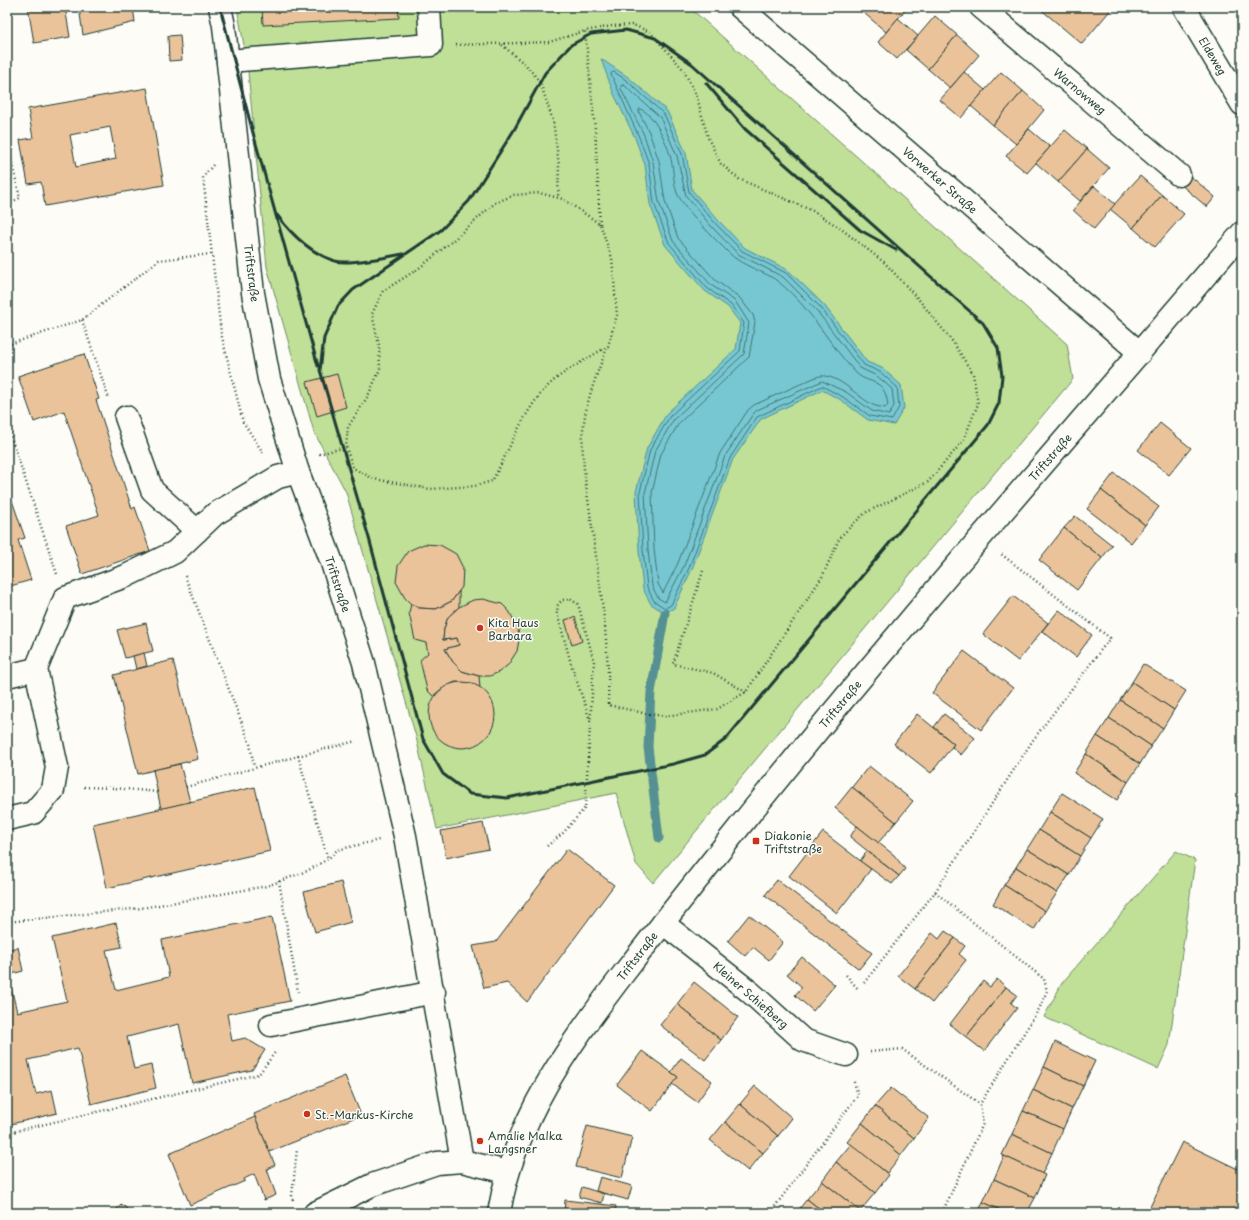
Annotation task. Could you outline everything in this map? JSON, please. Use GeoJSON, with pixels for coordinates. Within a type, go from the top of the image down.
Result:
{"type":"FeatureCollection","features":[{"type":"Feature","properties":{"kind":"street","name":"Triftstraße"},"geometry":{"type":"LineString","coordinates":[[220,7],[228,61],[253,293],[269,380],[296,466],[331,560],[364,663],[405,836],[434,992],[462,1161]]}},
{"type":"Feature","properties":{"kind":"street"},"geometry":{"type":"LineString","coordinates":[[228,61],[431,45],[429,7]]}},
{"type":"Feature","properties":{"kind":"street","name":"Vorwerker Straße"},"geometry":{"type":"LineString","coordinates":[[740,7],[1140,354]]}},
{"type":"Feature","properties":{"kind":"street","name":"Warnowweg"},"geometry":{"type":"LineString","coordinates":[[981,7],[1179,175]]}},
{"type":"Feature","properties":{"kind":"street","name":"Eldeweg"},"geometry":{"type":"LineString","coordinates":[[1184,7],[1242,104]]}},
{"type":"Feature","properties":{"kind":"street","name":"Triftstraße"},"geometry":{"type":"LineString","coordinates":[[499,1213],[507,1172],[530,1112],[566,1050],[663,923],[775,783],[980,538],[1140,354],[1242,233]]}},
{"type":"Feature","properties":{"kind":"street"},"geometry":{"type":"LineString","coordinates":[[126,417],[152,490],[197,531]]}},
{"type":"Feature","properties":{"kind":"street"},"geometry":{"type":"LineString","coordinates":[[7,819],[33,813],[53,790],[57,767],[36,669],[65,598],[126,576],[176,552],[215,514],[296,466]]}},
{"type":"Feature","properties":{"kind":"street"},"geometry":{"type":"LineString","coordinates":[[7,676],[36,669]]}},
{"type":"Feature","properties":{"kind":"street","name":"Kleiner Schiefberg"},"geometry":{"type":"LineString","coordinates":[[663,923],[750,992],[803,1040],[846,1055]]}},
{"type":"Feature","properties":{"kind":"street"},"geometry":{"type":"LineString","coordinates":[[286,1022],[434,992]]}},
{"type":"Feature","properties":{"kind":"street"},"geometry":{"type":"LineString","coordinates":[[315,1213],[372,1185],[437,1163],[462,1161],[507,1172]]}},
{"type":"Feature","properties":{"kind":"path"},"geometry":{"type":"LineString","coordinates":[[431,45],[502,45],[549,42],[585,31],[612,26],[633,25],[650,32],[684,69],[697,97],[708,138],[721,164],[739,179],[813,211],[840,228],[885,263],[953,342],[973,374],[978,404],[962,441],[928,482],[865,513],[840,537],[822,577],[746,692],[717,709],[665,716],[608,704],[609,668],[601,592],[583,465],[583,429],[591,390],[608,346],[617,315],[612,258],[600,224],[595,129],[585,31]]}},
{"type":"Feature","properties":{"kind":"path"},"geometry":{"type":"LineString","coordinates":[[502,45],[526,65],[540,82],[553,120],[559,165],[558,198]]}},
{"type":"Feature","properties":{"kind":"path"},"geometry":{"type":"LineString","coordinates":[[7,140],[20,198],[7,204]]}},
{"type":"Feature","properties":{"kind":"path"},"geometry":{"type":"LineString","coordinates":[[600,224],[563,199],[539,193],[514,195],[494,203],[450,243],[418,269],[383,291],[372,314],[379,345],[380,369],[368,396],[348,427],[346,447],[353,468],[374,479],[430,489],[475,486],[492,481],[507,455],[525,415],[551,382],[608,346]]}},
{"type":"Feature","properties":{"kind":"path"},"geometry":{"type":"LineString","coordinates":[[7,345],[82,320],[159,260],[210,254]]}},
{"type":"Feature","properties":{"kind":"path"},"geometry":{"type":"LineString","coordinates":[[82,320],[112,406],[126,417]]}},
{"type":"Feature","properties":{"kind":"path"},"geometry":{"type":"LineString","coordinates":[[7,425],[65,598]]}},
{"type":"Feature","properties":{"kind":"path"},"geometry":{"type":"LineString","coordinates":[[296,466],[346,447]]}},
{"type":"Feature","properties":{"kind":"path"},"geometry":{"type":"LineString","coordinates":[[864,983],[935,892],[1033,740],[1110,638],[980,538]]}},
{"type":"Feature","properties":{"kind":"path"},"geometry":{"type":"LineString","coordinates":[[176,552],[250,744],[254,767]]}},
{"type":"Feature","properties":{"kind":"path"},"geometry":{"type":"LineString","coordinates":[[703,571],[673,664],[714,673],[746,692]]}},
{"type":"Feature","properties":{"kind":"path"},"geometry":{"type":"LineString","coordinates":[[548,846],[563,833],[585,808],[594,662],[578,604],[570,599],[562,600],[558,605],[557,613],[572,667],[590,720]]}},
{"type":"Feature","properties":{"kind":"path"},"geometry":{"type":"LineString","coordinates":[[186,787],[254,767],[359,740]]}},
{"type":"Feature","properties":{"kind":"path"},"geometry":{"type":"LineString","coordinates":[[298,756],[328,859]]}},
{"type":"Feature","properties":{"kind":"path"},"geometry":{"type":"LineString","coordinates":[[84,787],[158,792]]}},
{"type":"Feature","properties":{"kind":"path"},"geometry":{"type":"LineString","coordinates":[[7,922],[142,908],[267,886],[307,871],[328,859],[337,850],[380,840]]}},
{"type":"Feature","properties":{"kind":"path"},"geometry":{"type":"LineString","coordinates":[[7,1133],[259,1074],[285,1038],[286,1022],[279,881]]}},
{"type":"Feature","properties":{"kind":"path"},"geometry":{"type":"LineString","coordinates":[[935,892],[1044,979],[1047,991],[1039,1009],[980,1104],[983,1124],[942,1213]]}},
{"type":"Feature","properties":{"kind":"path"},"geometry":{"type":"LineString","coordinates":[[846,975],[859,990]]}},
{"type":"Feature","properties":{"kind":"path"},"geometry":{"type":"LineString","coordinates":[[770,1213],[858,1095],[846,1055],[902,1049],[980,1104]]}},
{"type":"Feature","properties":{"kind":"path"},"geometry":{"type":"LineString","coordinates":[[294,1202],[292,1196],[296,1149]]}},
{"type":"Feature","properties":{"kind":"green space"},"geometry":{"type":"Polygon","coordinates":[[[237,7],[689,7],[1067,344],[1073,379],[653,883],[636,864],[616,793],[437,829],[416,737],[346,492],[314,432],[267,267],[247,62],[237,7]]]}},
{"type":"Feature","properties":{"kind":"green space"},"geometry":{"type":"Polygon","coordinates":[[[1176,851],[1195,860],[1169,1045],[1158,1069],[1044,1017],[1062,983],[1176,851]]]}},
{"type":"Feature","properties":{"kind":"water"},"geometry":{"type":"Polygon","coordinates":[[[601,59],[628,77],[667,111],[686,153],[692,190],[718,220],[745,248],[788,270],[824,305],[867,362],[882,368],[901,385],[904,408],[894,425],[868,420],[841,400],[822,390],[761,419],[733,459],[692,569],[674,608],[665,613],[651,604],[643,589],[639,551],[636,492],[647,448],[667,413],[736,349],[740,323],[728,307],[705,291],[665,245],[650,204],[645,165],[635,138],[613,92],[601,59]]]}},
{"type":"Feature","properties":{"kind":"building"},"geometry":{"type":"Polygon","coordinates":[[[28,7],[65,7],[70,37],[34,43],[28,7]]]}},
{"type":"Feature","properties":{"kind":"building"},"geometry":{"type":"Polygon","coordinates":[[[79,7],[133,7],[135,22],[83,35],[79,7]]]}},
{"type":"Feature","properties":{"kind":"building"},"geometry":{"type":"Polygon","coordinates":[[[262,7],[398,7],[399,18],[263,25],[262,7]]]}},
{"type":"Feature","properties":{"kind":"building"},"geometry":{"type":"Polygon","coordinates":[[[857,7],[870,7],[864,13],[857,7]]]}},
{"type":"Feature","properties":{"kind":"building"},"geometry":{"type":"Polygon","coordinates":[[[870,7],[908,7],[886,32],[864,13],[870,7]]]}},
{"type":"Feature","properties":{"kind":"building"},"geometry":{"type":"Polygon","coordinates":[[[1038,7],[1113,7],[1082,44],[1038,7]]]}},
{"type":"Feature","properties":{"kind":"building"},"geometry":{"type":"Polygon","coordinates":[[[935,16],[957,35],[928,69],[906,50],[935,16]]]}},
{"type":"Feature","properties":{"kind":"building"},"geometry":{"type":"Polygon","coordinates":[[[898,18],[918,36],[897,59],[878,42],[898,18]]]}},
{"type":"Feature","properties":{"kind":"building"},"geometry":{"type":"Polygon","coordinates":[[[180,35],[182,60],[169,61],[168,36],[180,35]]]}},
{"type":"Feature","properties":{"kind":"building"},"geometry":{"type":"Polygon","coordinates":[[[957,35],[979,55],[950,88],[928,69],[957,35]]]}},
{"type":"Feature","properties":{"kind":"building"},"geometry":{"type":"Polygon","coordinates":[[[964,72],[985,90],[961,118],[940,100],[964,72]]]}},
{"type":"Feature","properties":{"kind":"building"},"geometry":{"type":"Polygon","coordinates":[[[1001,72],[1023,91],[993,125],[971,106],[1001,72]]]}},
{"type":"Feature","properties":{"kind":"building"},"geometry":{"type":"Polygon","coordinates":[[[147,88],[164,185],[45,206],[41,182],[28,184],[20,140],[33,138],[28,109],[147,88]],[[110,127],[70,135],[76,167],[116,159],[110,127]]]}},
{"type":"Feature","properties":{"kind":"building"},"geometry":{"type":"Polygon","coordinates":[[[1023,91],[1044,110],[1016,144],[993,125],[1023,91]]]}},
{"type":"Feature","properties":{"kind":"building"},"geometry":{"type":"Polygon","coordinates":[[[1029,129],[1050,147],[1027,173],[1006,156],[1029,129]]]}},
{"type":"Feature","properties":{"kind":"building"},"geometry":{"type":"Polygon","coordinates":[[[1065,130],[1087,149],[1058,182],[1036,163],[1065,130]]]}},
{"type":"Feature","properties":{"kind":"building"},"geometry":{"type":"Polygon","coordinates":[[[1087,149],[1109,168],[1080,201],[1058,182],[1087,149]]]}},
{"type":"Feature","properties":{"kind":"building"},"geometry":{"type":"Polygon","coordinates":[[[1188,174],[1215,197],[1207,207],[1180,184],[1188,174]]]}},
{"type":"Feature","properties":{"kind":"building"},"geometry":{"type":"Polygon","coordinates":[[[1140,176],[1162,195],[1133,228],[1110,209],[1140,176]]]}},
{"type":"Feature","properties":{"kind":"building"},"geometry":{"type":"Polygon","coordinates":[[[1094,186],[1115,204],[1094,229],[1073,210],[1094,186]]]}},
{"type":"Feature","properties":{"kind":"building"},"geometry":{"type":"Polygon","coordinates":[[[1162,195],[1184,214],[1155,247],[1133,228],[1162,195]]]}},
{"type":"Feature","properties":{"kind":"building"},"geometry":{"type":"Polygon","coordinates":[[[84,354],[99,399],[96,400],[132,509],[135,507],[150,551],[82,574],[66,526],[99,515],[64,411],[34,422],[18,376],[84,354]]]}},
{"type":"Feature","properties":{"kind":"building"},"geometry":{"type":"Polygon","coordinates":[[[337,374],[346,407],[317,416],[307,382],[337,374]]]}},
{"type":"Feature","properties":{"kind":"building"},"geometry":{"type":"Polygon","coordinates":[[[1160,423],[1191,448],[1169,475],[1138,450],[1160,423]]]}},
{"type":"Feature","properties":{"kind":"building"},"geometry":{"type":"Polygon","coordinates":[[[1114,473],[1159,507],[1145,525],[1101,490],[1114,473]]]}},
{"type":"Feature","properties":{"kind":"building"},"geometry":{"type":"Polygon","coordinates":[[[7,486],[25,538],[18,540],[31,580],[7,587],[7,486]]]}},
{"type":"Feature","properties":{"kind":"building"},"geometry":{"type":"Polygon","coordinates":[[[1101,490],[1145,525],[1131,543],[1087,509],[1101,490]]]}},
{"type":"Feature","properties":{"kind":"building"},"geometry":{"type":"Polygon","coordinates":[[[1075,516],[1112,545],[1102,558],[1064,528],[1075,516]]]}},
{"type":"Feature","properties":{"kind":"building"},"geometry":{"type":"Polygon","coordinates":[[[1064,528],[1102,558],[1077,590],[1039,560],[1064,528]]]}},
{"type":"Feature","properties":{"kind":"building"},"geometry":{"type":"Polygon","coordinates":[[[424,544],[440,545],[456,554],[463,568],[462,587],[452,601],[436,609],[419,608],[411,604],[405,598],[396,582],[398,566],[408,551],[424,544]]]}},
{"type":"Feature","properties":{"kind":"building"},"geometry":{"type":"Polygon","coordinates":[[[459,591],[459,607],[448,617],[444,629],[443,640],[457,638],[459,645],[445,649],[453,662],[462,671],[479,676],[480,688],[471,683],[455,682],[440,690],[433,696],[427,690],[420,660],[428,653],[426,643],[415,640],[409,613],[411,604],[419,608],[436,609],[452,601],[459,591]]]}},
{"type":"Feature","properties":{"kind":"building"},"geometry":{"type":"Polygon","coordinates":[[[1013,596],[1048,623],[1018,661],[983,634],[1013,596]]]}},
{"type":"Feature","properties":{"kind":"building"},"geometry":{"type":"Polygon","coordinates":[[[483,599],[502,604],[509,611],[518,628],[519,640],[517,651],[508,665],[499,672],[490,676],[479,676],[462,671],[453,662],[445,649],[459,645],[457,638],[443,640],[444,629],[448,617],[459,607],[473,600],[483,599]]]}},
{"type":"Feature","properties":{"kind":"building"},"geometry":{"type":"Polygon","coordinates":[[[1059,610],[1092,635],[1076,657],[1042,631],[1059,610]]]}},
{"type":"Feature","properties":{"kind":"building"},"geometry":{"type":"Polygon","coordinates":[[[575,617],[582,641],[572,645],[565,620],[575,617]]]}},
{"type":"Feature","properties":{"kind":"building"},"geometry":{"type":"Polygon","coordinates":[[[146,623],[153,651],[125,658],[117,630],[146,623]]]}},
{"type":"Feature","properties":{"kind":"building"},"geometry":{"type":"Polygon","coordinates":[[[964,651],[1013,688],[981,730],[932,693],[964,651]]]}},
{"type":"Feature","properties":{"kind":"building"},"geometry":{"type":"Polygon","coordinates":[[[144,653],[147,666],[136,669],[133,656],[144,653]]]}},
{"type":"Feature","properties":{"kind":"building"},"geometry":{"type":"Polygon","coordinates":[[[173,660],[198,759],[138,774],[114,675],[173,660]]]}},
{"type":"Feature","properties":{"kind":"building"},"geometry":{"type":"Polygon","coordinates":[[[1143,664],[1186,691],[1174,710],[1132,682],[1143,664]]]}},
{"type":"Feature","properties":{"kind":"building"},"geometry":{"type":"Polygon","coordinates":[[[462,682],[475,685],[485,692],[492,702],[495,715],[492,728],[485,738],[475,745],[462,748],[449,745],[439,738],[432,728],[429,715],[432,702],[439,692],[449,685],[462,682]]]}},
{"type":"Feature","properties":{"kind":"building"},"geometry":{"type":"Polygon","coordinates":[[[1132,682],[1174,710],[1163,728],[1120,700],[1132,682]]]}},
{"type":"Feature","properties":{"kind":"building"},"geometry":{"type":"Polygon","coordinates":[[[1120,700],[1163,728],[1151,746],[1109,718],[1120,700]]]}},
{"type":"Feature","properties":{"kind":"building"},"geometry":{"type":"Polygon","coordinates":[[[917,714],[954,744],[931,773],[894,744],[917,714]]]}},
{"type":"Feature","properties":{"kind":"building"},"geometry":{"type":"Polygon","coordinates":[[[944,714],[975,738],[961,755],[952,747],[954,744],[934,727],[944,714]]]}},
{"type":"Feature","properties":{"kind":"building"},"geometry":{"type":"Polygon","coordinates":[[[1109,718],[1151,746],[1140,764],[1097,736],[1109,718]]]}},
{"type":"Feature","properties":{"kind":"building"},"geometry":{"type":"Polygon","coordinates":[[[1097,736],[1140,764],[1128,782],[1086,754],[1097,736]]]}},
{"type":"Feature","properties":{"kind":"building"},"geometry":{"type":"Polygon","coordinates":[[[7,743],[12,765],[7,766],[7,743]]]}},
{"type":"Feature","properties":{"kind":"building"},"geometry":{"type":"Polygon","coordinates":[[[1086,754],[1128,782],[1117,800],[1074,773],[1086,754]]]}},
{"type":"Feature","properties":{"kind":"building"},"geometry":{"type":"Polygon","coordinates":[[[180,764],[190,802],[161,809],[153,770],[180,764]]]}},
{"type":"Feature","properties":{"kind":"building"},"geometry":{"type":"Polygon","coordinates":[[[869,766],[913,801],[896,822],[852,787],[869,766]]]}},
{"type":"Feature","properties":{"kind":"building"},"geometry":{"type":"Polygon","coordinates":[[[255,787],[270,851],[107,888],[93,824],[255,787]]]}},
{"type":"Feature","properties":{"kind":"building"},"geometry":{"type":"Polygon","coordinates":[[[852,787],[896,822],[878,843],[835,808],[852,787]]]}},
{"type":"Feature","properties":{"kind":"building"},"geometry":{"type":"Polygon","coordinates":[[[1062,793],[1103,819],[1091,838],[1050,812],[1062,793]]]}},
{"type":"Feature","properties":{"kind":"building"},"geometry":{"type":"Polygon","coordinates":[[[1050,812],[1091,838],[1080,856],[1039,830],[1050,812]]]}},
{"type":"Feature","properties":{"kind":"building"},"geometry":{"type":"Polygon","coordinates":[[[483,823],[489,849],[446,858],[441,831],[483,823]]]}},
{"type":"Feature","properties":{"kind":"building"},"geometry":{"type":"Polygon","coordinates":[[[857,826],[894,855],[905,869],[899,876],[850,837],[857,826]]]}},
{"type":"Feature","properties":{"kind":"building"},"geometry":{"type":"Polygon","coordinates":[[[1039,830],[1080,856],[1069,875],[1027,849],[1039,830]]]}},
{"type":"Feature","properties":{"kind":"building"},"geometry":{"type":"Polygon","coordinates":[[[823,832],[871,869],[837,913],[789,876],[823,832]]]}},
{"type":"Feature","properties":{"kind":"building"},"geometry":{"type":"Polygon","coordinates":[[[567,849],[614,885],[527,1002],[507,983],[484,988],[473,946],[496,942],[567,849]]]}},
{"type":"Feature","properties":{"kind":"building"},"geometry":{"type":"Polygon","coordinates":[[[1027,849],[1069,875],[1057,893],[1016,867],[1027,849]]]}},
{"type":"Feature","properties":{"kind":"building"},"geometry":{"type":"Polygon","coordinates":[[[867,851],[899,876],[892,884],[860,861],[867,851]]]}},
{"type":"Feature","properties":{"kind":"building"},"geometry":{"type":"Polygon","coordinates":[[[1016,867],[1057,893],[1045,911],[1004,885],[1016,867]]]}},
{"type":"Feature","properties":{"kind":"building"},"geometry":{"type":"Polygon","coordinates":[[[777,880],[872,953],[859,969],[765,895],[777,880]]]}},
{"type":"Feature","properties":{"kind":"building"},"geometry":{"type":"Polygon","coordinates":[[[341,882],[351,922],[315,932],[304,892],[341,882]]]}},
{"type":"Feature","properties":{"kind":"building"},"geometry":{"type":"Polygon","coordinates":[[[1004,885],[1045,911],[1034,930],[993,904],[1004,885]]]}},
{"type":"Feature","properties":{"kind":"building"},"geometry":{"type":"Polygon","coordinates":[[[749,915],[783,942],[769,960],[753,947],[745,956],[728,941],[749,915]]]}},
{"type":"Feature","properties":{"kind":"building"},"geometry":{"type":"Polygon","coordinates":[[[272,917],[290,1001],[227,1014],[232,1041],[245,1038],[265,1050],[252,1070],[192,1083],[179,1024],[127,1037],[134,1069],[151,1065],[156,1088],[91,1104],[78,1048],[28,1060],[36,1094],[52,1090],[57,1113],[7,1125],[7,950],[18,947],[23,971],[8,975],[17,1012],[67,1001],[52,938],[116,923],[122,947],[106,950],[116,990],[169,977],[162,940],[272,917]]]}},
{"type":"Feature","properties":{"kind":"building"},"geometry":{"type":"Polygon","coordinates":[[[945,931],[955,938],[915,989],[898,976],[932,933],[939,939],[945,931]]]}},
{"type":"Feature","properties":{"kind":"building"},"geometry":{"type":"Polygon","coordinates":[[[955,938],[965,946],[959,954],[966,960],[932,1003],[915,989],[955,938]]]}},
{"type":"Feature","properties":{"kind":"building"},"geometry":{"type":"Polygon","coordinates":[[[802,957],[835,985],[813,1011],[795,995],[802,987],[787,974],[802,957]]]}},
{"type":"Feature","properties":{"kind":"building"},"geometry":{"type":"Polygon","coordinates":[[[997,979],[1006,987],[966,1037],[950,1024],[983,981],[990,987],[997,979]]]}},
{"type":"Feature","properties":{"kind":"building"},"geometry":{"type":"Polygon","coordinates":[[[694,982],[738,1017],[721,1040],[677,1004],[694,982]]]}},
{"type":"Feature","properties":{"kind":"building"},"geometry":{"type":"Polygon","coordinates":[[[1006,987],[1017,995],[1011,1003],[1017,1008],[984,1051],[966,1037],[1006,987]]]}},
{"type":"Feature","properties":{"kind":"building"},"geometry":{"type":"Polygon","coordinates":[[[677,1004],[721,1040],[705,1060],[660,1025],[677,1004]]]}},
{"type":"Feature","properties":{"kind":"building"},"geometry":{"type":"Polygon","coordinates":[[[1055,1042],[1095,1061],[1083,1086],[1044,1067],[1055,1042]]]}},
{"type":"Feature","properties":{"kind":"building"},"geometry":{"type":"Polygon","coordinates":[[[642,1051],[678,1077],[652,1111],[617,1085],[642,1051]]]}},
{"type":"Feature","properties":{"kind":"building"},"geometry":{"type":"Polygon","coordinates":[[[681,1058],[712,1081],[697,1102],[672,1084],[678,1077],[671,1072],[681,1058]]]}},
{"type":"Feature","properties":{"kind":"building"},"geometry":{"type":"Polygon","coordinates":[[[1044,1067],[1083,1086],[1072,1109],[1033,1090],[1044,1067]]]}},
{"type":"Feature","properties":{"kind":"building","name":"St.-Markus-Kirche"},"geometry":{"type":"Polygon","coordinates":[[[345,1076],[361,1115],[269,1152],[254,1114],[345,1076]]]}},
{"type":"Feature","properties":{"kind":"building"},"geometry":{"type":"Polygon","coordinates":[[[755,1086],[792,1118],[778,1136],[740,1104],[755,1086]]]}},
{"type":"Feature","properties":{"kind":"building"},"geometry":{"type":"Polygon","coordinates":[[[891,1088],[929,1118],[914,1138],[875,1106],[891,1088]]]}},
{"type":"Feature","properties":{"kind":"building"},"geometry":{"type":"Polygon","coordinates":[[[1033,1090],[1072,1109],[1063,1129],[1023,1111],[1033,1090]]]}},
{"type":"Feature","properties":{"kind":"building"},"geometry":{"type":"Polygon","coordinates":[[[740,1104],[778,1136],[763,1153],[725,1122],[740,1104]]]}},
{"type":"Feature","properties":{"kind":"building"},"geometry":{"type":"Polygon","coordinates":[[[875,1106],[914,1138],[901,1155],[862,1123],[875,1106]]]}},
{"type":"Feature","properties":{"kind":"building"},"geometry":{"type":"Polygon","coordinates":[[[1023,1111],[1063,1129],[1052,1153],[1012,1134],[1023,1111]]]}},
{"type":"Feature","properties":{"kind":"building"},"geometry":{"type":"Polygon","coordinates":[[[255,1117],[275,1165],[267,1169],[276,1195],[264,1200],[254,1174],[244,1179],[245,1181],[190,1205],[169,1154],[255,1117]]]}},
{"type":"Feature","properties":{"kind":"building"},"geometry":{"type":"Polygon","coordinates":[[[725,1122],[763,1153],[748,1171],[710,1140],[725,1122]]]}},
{"type":"Feature","properties":{"kind":"building"},"geometry":{"type":"Polygon","coordinates":[[[862,1123],[901,1155],[887,1173],[847,1142],[862,1123]]]}},
{"type":"Feature","properties":{"kind":"building"},"geometry":{"type":"Polygon","coordinates":[[[587,1126],[632,1137],[622,1178],[576,1167],[587,1126]]]}},
{"type":"Feature","properties":{"kind":"building"},"geometry":{"type":"Polygon","coordinates":[[[1012,1134],[1052,1153],[1042,1174],[1002,1155],[1012,1134]]]}},
{"type":"Feature","properties":{"kind":"building"},"geometry":{"type":"Polygon","coordinates":[[[1182,1142],[1242,1171],[1242,1208],[1240,1213],[1233,1209],[1231,1213],[1147,1213],[1182,1142]]]}},
{"type":"Feature","properties":{"kind":"building"},"geometry":{"type":"Polygon","coordinates":[[[851,1144],[889,1175],[875,1193],[836,1162],[851,1144]]]}},
{"type":"Feature","properties":{"kind":"building"},"geometry":{"type":"Polygon","coordinates":[[[1004,1156],[1045,1175],[1035,1198],[994,1179],[1004,1156]]]}},
{"type":"Feature","properties":{"kind":"building"},"geometry":{"type":"Polygon","coordinates":[[[836,1162],[875,1193],[860,1211],[822,1181],[836,1162]]]}},
{"type":"Feature","properties":{"kind":"building"},"geometry":{"type":"Polygon","coordinates":[[[600,1177],[632,1186],[628,1200],[596,1191],[600,1177]]]}},
{"type":"Feature","properties":{"kind":"building"},"geometry":{"type":"Polygon","coordinates":[[[994,1179],[1035,1198],[1027,1213],[1007,1213],[983,1202],[994,1179]]]}},
{"type":"Feature","properties":{"kind":"building"},"geometry":{"type":"Polygon","coordinates":[[[822,1181],[860,1211],[859,1213],[825,1213],[807,1199],[822,1181]]]}},
{"type":"Feature","properties":{"kind":"building"},"geometry":{"type":"Polygon","coordinates":[[[582,1187],[604,1194],[602,1203],[579,1197],[582,1187]]]}},
{"type":"Feature","properties":{"kind":"building"},"geometry":{"type":"Polygon","coordinates":[[[807,1199],[825,1213],[796,1213],[807,1199]]]}},
{"type":"Feature","properties":{"kind":"building"},"geometry":{"type":"Polygon","coordinates":[[[565,1200],[616,1206],[615,1213],[564,1213],[565,1200]]]}},
{"type":"Feature","properties":{"kind":"building"},"geometry":{"type":"Polygon","coordinates":[[[983,1202],[1007,1213],[978,1213],[983,1202]]]}},
{"type":"Feature","properties":{"kind":"building"},"geometry":{"type":"Polygon","coordinates":[[[122,1204],[131,1213],[113,1213],[122,1204]]]}},
{"type":"Feature","properties":{"kind":"waterway"},"geometry":{"type":"LineString","coordinates":[[659,838],[648,747],[651,692],[665,613]]}},
{"type":"Feature","properties":{"kind":"railway"},"geometry":{"type":"LineString","coordinates":[[220,7],[253,133],[318,366]]}},
{"type":"Feature","properties":{"kind":"railway"},"geometry":{"type":"LineString","coordinates":[[626,30],[655,38],[692,64],[983,323],[998,348],[1002,376],[999,403],[988,425],[726,739],[705,755],[673,764],[507,798],[470,794],[443,774],[423,739],[369,538],[320,370],[324,338],[338,306],[353,290],[441,230],[469,201],[514,130],[545,73],[571,45],[591,34],[626,30]]}},
{"type":"Feature","properties":{"kind":"railway"},"geometry":{"type":"LineString","coordinates":[[706,83],[745,129],[860,230],[896,250]]}},
{"type":"Feature","properties":{"kind":"railway"},"geometry":{"type":"LineString","coordinates":[[277,215],[289,230],[302,242],[326,258],[335,261],[349,262],[379,259],[403,254]]}},
{"type":"Feature","properties":{"kind":"place","name":"Kita Haus Barbara"},"geometry":{"type":"Point","coordinates":[480,628]}},
{"type":"Feature","properties":{"kind":"place","name":"Diakonie Triftstraße"},"geometry":{"type":"Point","coordinates":[756,841]}},
{"type":"Feature","properties":{"kind":"place","name":"St.-Markus-Kirche"},"geometry":{"type":"Point","coordinates":[307,1114]}},
{"type":"Feature","properties":{"kind":"place","name":"Amalie Malka Langsner"},"geometry":{"type":"Point","coordinates":[480,1141]}}]}
